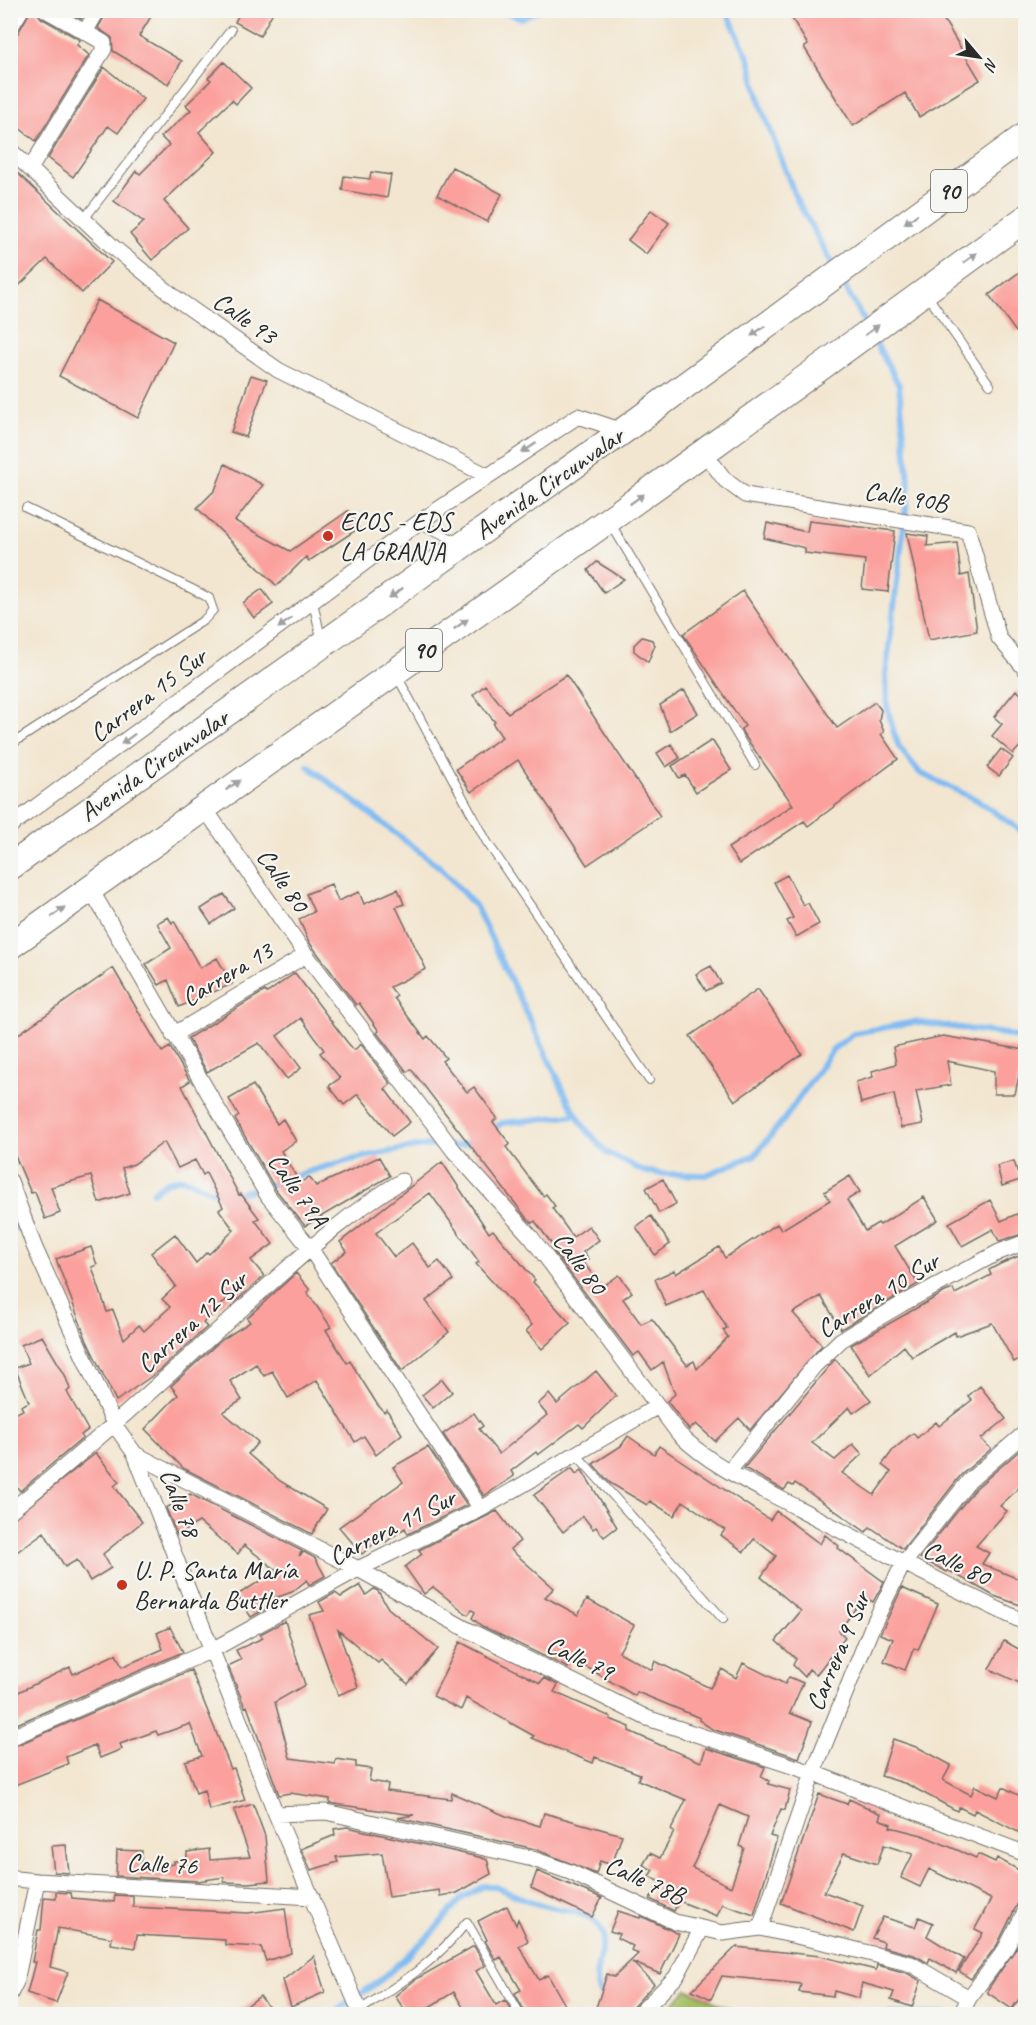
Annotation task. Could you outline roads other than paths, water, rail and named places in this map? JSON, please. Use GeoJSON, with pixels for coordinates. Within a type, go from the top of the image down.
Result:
{"type":"FeatureCollection","features":[{"type":"Feature","properties":{"kind":"highway","name":"Avenida Circunvalar"},"geometry":{"type":"LineString","coordinates":[[10,867],[623,431],[1026,135]]}},
{"type":"Feature","properties":{"kind":"highway","name":"90"},"geometry":{"type":"LineString","coordinates":[[10,946],[203,806],[704,452],[1026,218]]}},
{"type":"Feature","properties":{"kind":"street"},"geometry":{"type":"LineString","coordinates":[[10,28],[21,10]]}},
{"type":"Feature","properties":{"kind":"street"},"geometry":{"type":"LineString","coordinates":[[30,169],[101,57],[104,44],[46,10]]}},
{"type":"Feature","properties":{"kind":"street"},"geometry":{"type":"LineString","coordinates":[[85,32],[98,10]]}},
{"type":"Feature","properties":{"kind":"street","name":"Calle 93"},"geometry":{"type":"LineString","coordinates":[[10,150],[84,219],[177,299],[278,370],[486,475]]}},
{"type":"Feature","properties":{"kind":"street","name":"Carrera 15 Sur"},"geometry":{"type":"LineString","coordinates":[[10,826],[486,475],[578,416],[623,431]]}},
{"type":"Feature","properties":{"kind":"street","name":"Calle 90B"},"geometry":{"type":"LineString","coordinates":[[704,452],[725,480],[745,495],[968,531],[999,638],[1026,670]]}},
{"type":"Feature","properties":{"kind":"street","name":"Calle 80"},"geometry":{"type":"LineString","coordinates":[[203,806],[306,955],[450,1145],[531,1237],[679,1434],[696,1451],[903,1564],[1026,1623]]}},
{"type":"Feature","properties":{"kind":"street","name":"Calle 79A"},"geometry":{"type":"LineString","coordinates":[[90,888],[268,1196],[310,1248],[481,1509]]}},
{"type":"Feature","properties":{"kind":"street","name":"Carrera 13"},"geometry":{"type":"LineString","coordinates":[[173,1035],[306,955]]}},
{"type":"Feature","properties":{"kind":"street","name":"Calle 78"},"geometry":{"type":"LineString","coordinates":[[10,1181],[34,1246],[114,1424],[135,1454],[276,1814],[360,2011]]}},
{"type":"Feature","properties":{"kind":"street","name":"Carrera 12 Sur"},"geometry":{"type":"LineString","coordinates":[[13,1502],[114,1424],[310,1248],[380,1194],[402,1181]]}},
{"type":"Feature","properties":{"kind":"street","name":"Carrera 10 Sur"},"geometry":{"type":"LineString","coordinates":[[729,1471],[814,1365],[842,1340],[902,1304],[999,1252],[1026,1242]]}},
{"type":"Feature","properties":{"kind":"street","name":"Carrera 11 Sur"},"geometry":{"type":"LineString","coordinates":[[10,1738],[212,1650],[358,1569],[481,1509],[658,1406]]}},
{"type":"Feature","properties":{"kind":"street","name":"Carrera 9 Sur"},"geometry":{"type":"LineString","coordinates":[[760,1928],[813,1773],[872,1628],[903,1564],[969,1480],[1026,1432]]}},
{"type":"Feature","properties":{"kind":"street","name":"Calle 79"},"geometry":{"type":"LineString","coordinates":[[135,1454],[358,1569],[466,1629],[647,1718],[813,1773],[1026,1854]]}},
{"type":"Feature","properties":{"kind":"street","name":"Calle 78B"},"geometry":{"type":"LineString","coordinates":[[276,1814],[326,1812],[533,1859],[570,1872],[645,1909],[701,1930],[723,1933],[760,1928],[911,1964],[964,2007]]}},
{"type":"Feature","properties":{"kind":"street","name":"Calle 76"},"geometry":{"type":"LineString","coordinates":[[10,1876],[16,1879],[37,1881],[312,1897]]}},
{"type":"Feature","properties":{"kind":"street"},"geometry":{"type":"LineString","coordinates":[[10,1994],[16,1982],[37,1881]]}},
{"type":"Feature","properties":{"kind":"street"},"geometry":{"type":"LineString","coordinates":[[964,2007],[1005,1950],[1026,1910]]}},
{"type":"Feature","properties":{"kind":"street"},"geometry":{"type":"LineString","coordinates":[[639,2014],[666,1990],[676,1977],[701,1930]]}},
{"type":"Feature","properties":{"kind":"lane"},"geometry":{"type":"LineString","coordinates":[[84,219],[231,30]]}},
{"type":"Feature","properties":{"kind":"lane"},"geometry":{"type":"LineString","coordinates":[[915,298],[990,385]]}},
{"type":"Feature","properties":{"kind":"lane"},"geometry":{"type":"LineString","coordinates":[[10,745],[204,620],[213,610],[208,598],[196,591],[26,508]]}},
{"type":"Feature","properties":{"kind":"lane"},"geometry":{"type":"LineString","coordinates":[[608,520],[755,765]]}},
{"type":"Feature","properties":{"kind":"lane"},"geometry":{"type":"LineString","coordinates":[[418,523],[463,544]]}},
{"type":"Feature","properties":{"kind":"lane"},"geometry":{"type":"LineString","coordinates":[[314,602],[323,645]]}},
{"type":"Feature","properties":{"kind":"lane"},"geometry":{"type":"LineString","coordinates":[[394,671],[487,842],[649,1080]]}},
{"type":"Feature","properties":{"kind":"lane"},"geometry":{"type":"LineString","coordinates":[[576,1455],[723,1619]]}},
{"type":"Feature","properties":{"kind":"lane"},"geometry":{"type":"LineString","coordinates":[[360,2011],[417,1974],[444,1951],[467,1922],[520,2014]]}},
{"type":"Feature","properties":{"kind":"waterway"},"geometry":{"type":"LineString","coordinates":[[499,10],[521,18],[539,10]]}},
{"type":"Feature","properties":{"kind":"waterway"},"geometry":{"type":"LineString","coordinates":[[726,10],[749,59],[761,106],[796,198],[835,269]]}},
{"type":"Feature","properties":{"kind":"waterway"},"geometry":{"type":"LineString","coordinates":[[840,278],[867,326]]}},
{"type":"Feature","properties":{"kind":"waterway"},"geometry":{"type":"LineString","coordinates":[[873,338],[899,385],[909,483],[886,673],[887,706],[893,730],[899,747],[920,773],[977,800],[1026,834]]}},
{"type":"Feature","properties":{"kind":"waterway"},"geometry":{"type":"LineString","coordinates":[[308,766],[441,868],[476,907],[569,1102],[585,1128],[607,1153],[643,1171],[661,1174],[706,1175],[755,1155],[785,1118],[833,1049],[855,1033],[915,1022],[1005,1034],[1026,1040]]}},
{"type":"Feature","properties":{"kind":"waterway"},"geometry":{"type":"LineString","coordinates":[[490,1131],[502,1123],[577,1115]]}},
{"type":"Feature","properties":{"kind":"waterway"},"geometry":{"type":"LineString","coordinates":[[288,1179],[337,1163],[372,1155],[430,1145],[456,1146],[476,1139]]}},
{"type":"Feature","properties":{"kind":"waterway"},"geometry":{"type":"LineString","coordinates":[[153,1192],[165,1184],[182,1179],[222,1193],[236,1193],[279,1182]]}},
{"type":"Feature","properties":{"kind":"waterway"},"geometry":{"type":"LineString","coordinates":[[10,1230],[16,1228]]}},
{"type":"Feature","properties":{"kind":"waterway"},"geometry":{"type":"LineString","coordinates":[[332,2014],[382,1979],[430,1935],[462,1898],[484,1886],[494,1886],[529,1901],[578,1913],[593,1921],[604,1937],[596,1978],[597,1986],[605,2000]]}},
{"type":"Feature","properties":{"kind":"waterway"},"geometry":{"type":"LineString","coordinates":[[890,2014],[999,2014]]}},
{"type":"Feature","properties":{"kind":"place","name":"ECOS - EDS LA GRANJA"},"geometry":{"type":"Point","coordinates":[328,536]}},
{"type":"Feature","properties":{"kind":"place","name":"U. P. Santa María Bernarda Buttler"},"geometry":{"type":"Point","coordinates":[122,1585]}}]}
